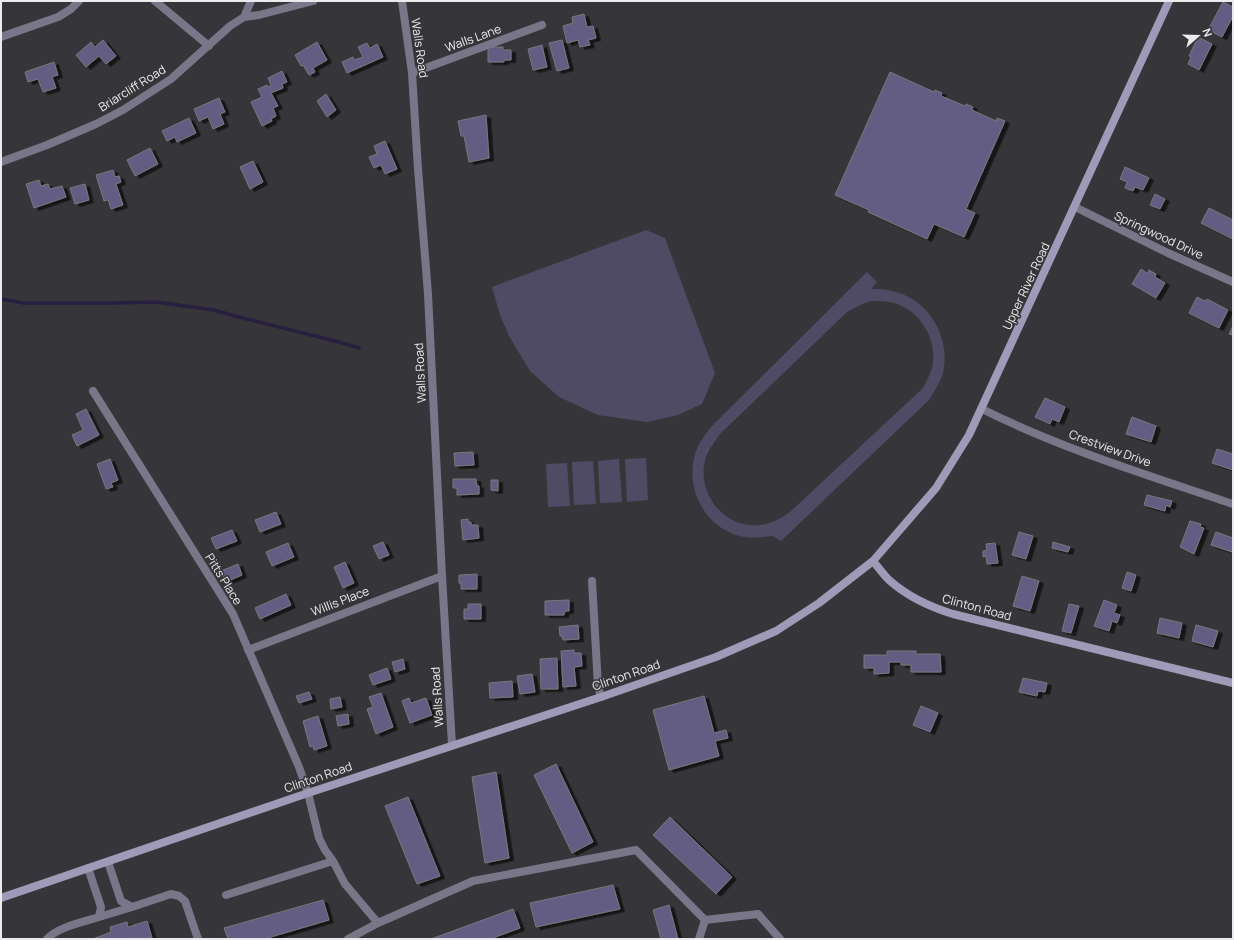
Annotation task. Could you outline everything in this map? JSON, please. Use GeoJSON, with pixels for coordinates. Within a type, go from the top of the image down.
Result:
{"type":"FeatureCollection","features":[{"type":"Feature","properties":{"kind":"street"},"geometry":{"type":"LineString","coordinates":[[1,37],[58,17],[71,9],[79,1]]}},
{"type":"Feature","properties":{"kind":"street"},"geometry":{"type":"LineString","coordinates":[[155,1],[209,46]]}},
{"type":"Feature","properties":{"kind":"street"},"geometry":{"type":"LineString","coordinates":[[244,17],[251,1]]}},
{"type":"Feature","properties":{"kind":"street"},"geometry":{"type":"LineString","coordinates":[[244,17],[259,15],[313,1]]}},
{"type":"Feature","properties":{"kind":"street","name":"Walls Road"},"geometry":{"type":"LineString","coordinates":[[402,1],[412,74],[428,294],[452,745]]}},
{"type":"Feature","properties":{"kind":"street","name":"Upper River Road"},"geometry":{"type":"LineString","coordinates":[[873,561],[944,478],[969,435],[1169,1]]}},
{"type":"Feature","properties":{"kind":"street","name":"Briarcliff Road"},"geometry":{"type":"LineString","coordinates":[[1,162],[47,145],[96,124],[123,110],[171,79],[230,26],[244,17]]}},
{"type":"Feature","properties":{"kind":"street","name":"Walls Lane"},"geometry":{"type":"LineString","coordinates":[[412,74],[542,25]]}},
{"type":"Feature","properties":{"kind":"street","name":"Springwood Drive"},"geometry":{"type":"LineString","coordinates":[[1075,207],[1168,253],[1233,282]]}},
{"type":"Feature","properties":{"kind":"street","name":"Pitts Place"},"geometry":{"type":"LineString","coordinates":[[94,391],[232,614],[299,766],[308,793],[319,838],[345,884],[378,923]]}},
{"type":"Feature","properties":{"kind":"street","name":"Crestview Drive"},"geometry":{"type":"LineString","coordinates":[[982,409],[1082,452],[1233,504]]}},
{"type":"Feature","properties":{"kind":"street","name":"Clinton Road"},"geometry":{"type":"LineString","coordinates":[[1,898],[308,793],[601,697],[716,657],[776,631],[819,603],[873,561],[890,580],[912,596],[933,608],[1233,683]]}},
{"type":"Feature","properties":{"kind":"street","name":"Willis Place"},"geometry":{"type":"LineString","coordinates":[[248,650],[442,576]]}},
{"type":"Feature","properties":{"kind":"street"},"geometry":{"type":"LineString","coordinates":[[592,581],[598,686],[601,697]]}},
{"type":"Feature","properties":{"kind":"street"},"geometry":{"type":"LineString","coordinates":[[348,939],[378,923],[473,881],[636,850],[705,920]]}},
{"type":"Feature","properties":{"kind":"street"},"geometry":{"type":"LineString","coordinates":[[226,895],[333,861]]}},
{"type":"Feature","properties":{"kind":"street"},"geometry":{"type":"LineString","coordinates":[[108,862],[121,901],[132,907]]}},
{"type":"Feature","properties":{"kind":"street"},"geometry":{"type":"LineString","coordinates":[[88,868],[101,907],[98,917]]}},
{"type":"Feature","properties":{"kind":"street"},"geometry":{"type":"LineString","coordinates":[[47,939],[59,930],[171,894],[179,896],[185,901],[198,939]]}},
{"type":"Feature","properties":{"kind":"street"},"geometry":{"type":"LineString","coordinates":[[705,920],[758,914],[780,939]]}},
{"type":"Feature","properties":{"kind":"street"},"geometry":{"type":"LineString","coordinates":[[699,939],[705,920]]}},
{"type":"Feature","properties":{"kind":"shaded area"},"geometry":{"type":"Polygon","coordinates":[[[646,230],[665,238],[715,373],[702,404],[678,415],[647,422],[598,415],[559,397],[530,371],[510,338],[500,315],[492,287],[646,230]]]}},
{"type":"Feature","properties":{"kind":"shaded area"},"geometry":{"type":"Polygon","coordinates":[[[867,272],[877,282],[871,289],[884,289],[892,291],[905,295],[917,302],[927,311],[940,333],[944,346],[945,359],[943,373],[939,384],[929,400],[781,541],[773,536],[752,538],[740,536],[727,531],[716,524],[700,503],[695,490],[693,464],[697,448],[710,428],[867,272]],[[872,301],[862,304],[847,312],[720,434],[710,448],[706,457],[704,470],[708,495],[724,514],[734,521],[746,525],[759,525],[771,522],[786,515],[923,388],[933,362],[932,344],[925,327],[913,313],[897,304],[885,301],[872,301]]]}},
{"type":"Feature","properties":{"kind":"shaded area"},"geometry":{"type":"Polygon","coordinates":[[[646,458],[648,500],[627,502],[625,459],[646,458]]]}},
{"type":"Feature","properties":{"kind":"shaded area"},"geometry":{"type":"Polygon","coordinates":[[[619,459],[622,502],[600,503],[598,461],[619,459]]]}},
{"type":"Feature","properties":{"kind":"shaded area"},"geometry":{"type":"Polygon","coordinates":[[[593,461],[596,504],[574,505],[572,462],[593,461]]]}},
{"type":"Feature","properties":{"kind":"shaded area"},"geometry":{"type":"Polygon","coordinates":[[[567,463],[570,506],[548,507],[546,464],[567,463]]]}},
{"type":"Feature","properties":{"kind":"building"},"geometry":{"type":"Polygon","coordinates":[[[1223,2],[1233,7],[1233,16],[1222,37],[1208,30],[1223,2]]]}},
{"type":"Feature","properties":{"kind":"building"},"geometry":{"type":"Polygon","coordinates":[[[584,14],[587,27],[593,26],[596,38],[588,40],[590,45],[580,47],[578,40],[567,43],[563,26],[573,23],[572,17],[584,14]]]}},
{"type":"Feature","properties":{"kind":"building"},"geometry":{"type":"Polygon","coordinates":[[[1198,37],[1212,44],[1199,70],[1188,64],[1191,57],[1189,56],[1198,37]]]}},
{"type":"Feature","properties":{"kind":"building"},"geometry":{"type":"Polygon","coordinates":[[[103,40],[116,56],[106,64],[99,56],[86,67],[76,55],[91,42],[95,47],[103,40]]]}},
{"type":"Feature","properties":{"kind":"building"},"geometry":{"type":"Polygon","coordinates":[[[562,40],[569,68],[557,71],[549,43],[562,40]]]}},
{"type":"Feature","properties":{"kind":"building"},"geometry":{"type":"Polygon","coordinates":[[[317,42],[327,60],[313,68],[315,72],[309,75],[303,65],[301,66],[295,55],[317,42]]]}},
{"type":"Feature","properties":{"kind":"building"},"geometry":{"type":"Polygon","coordinates":[[[367,43],[370,48],[377,44],[383,57],[347,73],[342,62],[353,57],[354,60],[363,57],[358,47],[367,43]]]}},
{"type":"Feature","properties":{"kind":"building"},"geometry":{"type":"Polygon","coordinates":[[[542,45],[547,67],[533,70],[528,49],[542,45]]]}},
{"type":"Feature","properties":{"kind":"building"},"geometry":{"type":"Polygon","coordinates":[[[488,47],[503,47],[503,50],[511,50],[511,60],[504,60],[504,62],[488,62],[488,47]]]}},
{"type":"Feature","properties":{"kind":"building"},"geometry":{"type":"Polygon","coordinates":[[[54,62],[58,75],[52,77],[56,88],[43,92],[38,79],[28,82],[25,72],[54,62]]]}},
{"type":"Feature","properties":{"kind":"building"},"geometry":{"type":"Polygon","coordinates":[[[282,71],[287,82],[282,84],[283,88],[271,93],[278,106],[273,108],[276,116],[271,119],[272,121],[262,126],[251,102],[262,97],[258,89],[271,85],[268,78],[282,71]]]}},
{"type":"Feature","properties":{"kind":"building"},"geometry":{"type":"Polygon","coordinates":[[[890,72],[934,92],[935,90],[942,93],[941,96],[965,106],[966,104],[973,107],[972,110],[996,121],[997,118],[1005,121],[966,209],[975,213],[964,237],[934,224],[927,239],[835,195],[890,72]]]}},
{"type":"Feature","properties":{"kind":"building"},"geometry":{"type":"Polygon","coordinates":[[[326,94],[336,110],[327,117],[317,101],[326,94]]]}},
{"type":"Feature","properties":{"kind":"building"},"geometry":{"type":"Polygon","coordinates":[[[219,98],[225,112],[220,114],[224,124],[213,129],[208,117],[199,121],[194,109],[219,98]]]}},
{"type":"Feature","properties":{"kind":"building"},"geometry":{"type":"Polygon","coordinates":[[[486,115],[489,158],[469,162],[464,136],[461,136],[458,121],[486,115]]]}},
{"type":"Feature","properties":{"kind":"building"},"geometry":{"type":"Polygon","coordinates":[[[189,118],[196,133],[177,142],[175,137],[167,141],[162,131],[189,118]]]}},
{"type":"Feature","properties":{"kind":"building"},"geometry":{"type":"Polygon","coordinates":[[[385,141],[397,169],[385,174],[381,165],[374,168],[369,157],[377,154],[374,146],[385,141]]]}},
{"type":"Feature","properties":{"kind":"building"},"geometry":{"type":"Polygon","coordinates":[[[150,148],[158,164],[135,176],[127,160],[150,148]]]}},
{"type":"Feature","properties":{"kind":"building"},"geometry":{"type":"Polygon","coordinates":[[[253,161],[263,182],[250,189],[240,167],[253,161]]]}},
{"type":"Feature","properties":{"kind":"building"},"geometry":{"type":"Polygon","coordinates":[[[1125,167],[1149,178],[1143,190],[1135,187],[1133,191],[1125,188],[1127,182],[1120,179],[1125,167]]]}},
{"type":"Feature","properties":{"kind":"building"},"geometry":{"type":"Polygon","coordinates":[[[113,170],[115,177],[119,176],[121,182],[116,184],[123,205],[111,209],[108,200],[104,201],[96,175],[113,170]]]}},
{"type":"Feature","properties":{"kind":"building"},"geometry":{"type":"Polygon","coordinates":[[[39,180],[41,186],[48,184],[50,189],[62,186],[66,197],[34,208],[26,184],[39,180]]]}},
{"type":"Feature","properties":{"kind":"building"},"geometry":{"type":"Polygon","coordinates":[[[85,184],[89,200],[75,204],[70,188],[85,184]]]}},
{"type":"Feature","properties":{"kind":"building"},"geometry":{"type":"Polygon","coordinates":[[[1155,194],[1165,199],[1160,209],[1150,205],[1155,194]]]}},
{"type":"Feature","properties":{"kind":"building"},"geometry":{"type":"Polygon","coordinates":[[[1209,208],[1233,220],[1233,239],[1201,223],[1209,208]]]}},
{"type":"Feature","properties":{"kind":"building"},"geometry":{"type":"Polygon","coordinates":[[[1141,269],[1147,273],[1149,270],[1156,274],[1155,277],[1165,283],[1156,298],[1132,284],[1141,269]]]}},
{"type":"Feature","properties":{"kind":"building"},"geometry":{"type":"Polygon","coordinates":[[[1197,297],[1205,301],[1207,299],[1228,310],[1219,328],[1189,313],[1197,297]]]}},
{"type":"Feature","properties":{"kind":"building"},"geometry":{"type":"Polygon","coordinates":[[[1233,326],[1233,335],[1229,334],[1233,326]]]}},
{"type":"Feature","properties":{"kind":"building"},"geometry":{"type":"Polygon","coordinates":[[[1045,398],[1065,407],[1059,422],[1052,419],[1050,424],[1035,417],[1045,398]]]}},
{"type":"Feature","properties":{"kind":"building"},"geometry":{"type":"Polygon","coordinates":[[[86,409],[99,435],[77,446],[72,435],[83,430],[76,414],[86,409]]]}},
{"type":"Feature","properties":{"kind":"building"},"geometry":{"type":"Polygon","coordinates":[[[1132,417],[1156,426],[1151,442],[1126,434],[1132,417]]]}},
{"type":"Feature","properties":{"kind":"building"},"geometry":{"type":"Polygon","coordinates":[[[1217,449],[1233,454],[1233,470],[1212,463],[1217,449]]]}},
{"type":"Feature","properties":{"kind":"building"},"geometry":{"type":"Polygon","coordinates":[[[473,452],[474,465],[455,466],[454,453],[473,452]]]}},
{"type":"Feature","properties":{"kind":"building"},"geometry":{"type":"Polygon","coordinates":[[[110,459],[118,480],[111,483],[113,487],[106,489],[97,464],[110,459]]]}},
{"type":"Feature","properties":{"kind":"building"},"geometry":{"type":"Polygon","coordinates":[[[453,479],[476,479],[477,486],[479,486],[479,494],[457,495],[457,488],[453,488],[453,479]]]}},
{"type":"Feature","properties":{"kind":"building"},"geometry":{"type":"Polygon","coordinates":[[[491,480],[498,480],[498,491],[491,490],[491,480]]]}},
{"type":"Feature","properties":{"kind":"building"},"geometry":{"type":"Polygon","coordinates":[[[1147,495],[1172,501],[1170,507],[1166,505],[1165,511],[1144,505],[1147,495]]]}},
{"type":"Feature","properties":{"kind":"building"},"geometry":{"type":"Polygon","coordinates":[[[276,512],[281,524],[260,532],[255,520],[276,512]]]}},
{"type":"Feature","properties":{"kind":"building"},"geometry":{"type":"Polygon","coordinates":[[[468,519],[468,522],[471,522],[471,525],[478,525],[479,538],[463,540],[461,520],[468,519]]]}},
{"type":"Feature","properties":{"kind":"building"},"geometry":{"type":"Polygon","coordinates":[[[1190,521],[1201,524],[1200,527],[1204,528],[1194,554],[1180,547],[1190,521]]]}},
{"type":"Feature","properties":{"kind":"building"},"geometry":{"type":"Polygon","coordinates":[[[232,530],[237,541],[216,549],[211,538],[232,530]]]}},
{"type":"Feature","properties":{"kind":"building"},"geometry":{"type":"Polygon","coordinates":[[[1019,532],[1033,536],[1026,559],[1012,555],[1019,532]]]}},
{"type":"Feature","properties":{"kind":"building"},"geometry":{"type":"Polygon","coordinates":[[[1216,532],[1233,538],[1232,552],[1211,545],[1216,532]]]}},
{"type":"Feature","properties":{"kind":"building"},"geometry":{"type":"Polygon","coordinates":[[[383,542],[389,555],[379,559],[373,546],[383,542]]]}},
{"type":"Feature","properties":{"kind":"building"},"geometry":{"type":"Polygon","coordinates":[[[1053,542],[1070,547],[1068,552],[1052,548],[1053,542]]]}},
{"type":"Feature","properties":{"kind":"building"},"geometry":{"type":"Polygon","coordinates":[[[288,543],[294,557],[272,566],[266,552],[288,543]]]}},
{"type":"Feature","properties":{"kind":"building"},"geometry":{"type":"Polygon","coordinates":[[[995,543],[998,563],[987,564],[986,556],[983,557],[983,551],[987,550],[986,544],[995,543]]]}},
{"type":"Feature","properties":{"kind":"building"},"geometry":{"type":"Polygon","coordinates":[[[345,562],[354,583],[343,588],[334,567],[345,562]]]}},
{"type":"Feature","properties":{"kind":"building"},"geometry":{"type":"Polygon","coordinates":[[[238,564],[242,575],[226,582],[221,571],[238,564]]]}},
{"type":"Feature","properties":{"kind":"building"},"geometry":{"type":"Polygon","coordinates":[[[1127,572],[1136,575],[1131,591],[1122,588],[1127,572]]]}},
{"type":"Feature","properties":{"kind":"building"},"geometry":{"type":"Polygon","coordinates":[[[477,574],[477,589],[461,589],[459,575],[477,574]]]}},
{"type":"Feature","properties":{"kind":"building"},"geometry":{"type":"Polygon","coordinates":[[[1022,576],[1039,581],[1030,611],[1013,606],[1022,576]]]}},
{"type":"Feature","properties":{"kind":"building"},"geometry":{"type":"Polygon","coordinates":[[[286,594],[291,605],[260,619],[255,608],[286,594]]]}},
{"type":"Feature","properties":{"kind":"building"},"geometry":{"type":"Polygon","coordinates":[[[569,600],[569,611],[565,611],[564,615],[545,615],[545,601],[569,600]]]}},
{"type":"Feature","properties":{"kind":"building"},"geometry":{"type":"Polygon","coordinates":[[[1104,600],[1117,605],[1114,613],[1120,615],[1117,623],[1112,621],[1109,631],[1094,626],[1104,600]]]}},
{"type":"Feature","properties":{"kind":"building"},"geometry":{"type":"Polygon","coordinates":[[[468,604],[481,604],[481,619],[464,619],[464,609],[468,609],[468,604]]]}},
{"type":"Feature","properties":{"kind":"building"},"geometry":{"type":"Polygon","coordinates":[[[1069,604],[1079,606],[1071,633],[1062,631],[1069,604]]]}},
{"type":"Feature","properties":{"kind":"building"},"geometry":{"type":"Polygon","coordinates":[[[1160,618],[1182,623],[1179,638],[1157,633],[1160,618]]]}},
{"type":"Feature","properties":{"kind":"building"},"geometry":{"type":"Polygon","coordinates":[[[578,625],[579,639],[563,640],[562,636],[560,636],[559,627],[578,625]]]}},
{"type":"Feature","properties":{"kind":"building"},"geometry":{"type":"Polygon","coordinates":[[[1196,625],[1218,631],[1213,647],[1192,641],[1196,625]]]}},
{"type":"Feature","properties":{"kind":"building"},"geometry":{"type":"Polygon","coordinates":[[[574,650],[574,653],[581,653],[582,666],[574,667],[576,686],[563,687],[561,651],[574,650]]]}},
{"type":"Feature","properties":{"kind":"building"},"geometry":{"type":"Polygon","coordinates":[[[887,651],[916,651],[916,654],[940,654],[941,672],[911,672],[911,665],[901,665],[901,662],[889,662],[889,673],[874,674],[874,668],[864,668],[864,655],[887,655],[887,651]]]}},
{"type":"Feature","properties":{"kind":"building"},"geometry":{"type":"Polygon","coordinates":[[[557,658],[558,689],[541,689],[540,659],[557,658]]]}},
{"type":"Feature","properties":{"kind":"building"},"geometry":{"type":"Polygon","coordinates":[[[403,659],[405,669],[395,672],[392,662],[403,659]]]}},
{"type":"Feature","properties":{"kind":"building"},"geometry":{"type":"Polygon","coordinates":[[[387,668],[391,679],[373,685],[369,675],[387,668]]]}},
{"type":"Feature","properties":{"kind":"building"},"geometry":{"type":"Polygon","coordinates":[[[532,674],[535,692],[520,694],[517,676],[532,674]]]}},
{"type":"Feature","properties":{"kind":"building"},"geometry":{"type":"Polygon","coordinates":[[[1023,678],[1047,683],[1045,692],[1038,691],[1037,696],[1019,692],[1023,678]]]}},
{"type":"Feature","properties":{"kind":"building"},"geometry":{"type":"Polygon","coordinates":[[[512,681],[513,697],[490,698],[489,683],[512,681]]]}},
{"type":"Feature","properties":{"kind":"building"},"geometry":{"type":"Polygon","coordinates":[[[309,692],[312,699],[299,703],[296,696],[309,692]]]}},
{"type":"Feature","properties":{"kind":"building"},"geometry":{"type":"Polygon","coordinates":[[[381,693],[393,727],[376,734],[367,709],[373,707],[369,697],[381,693]]]}},
{"type":"Feature","properties":{"kind":"building"},"geometry":{"type":"Polygon","coordinates":[[[704,696],[714,733],[726,730],[728,738],[715,741],[719,756],[669,770],[653,710],[704,696]]]}},
{"type":"Feature","properties":{"kind":"building"},"geometry":{"type":"Polygon","coordinates":[[[340,697],[342,707],[331,709],[330,699],[340,697]]]}},
{"type":"Feature","properties":{"kind":"building"},"geometry":{"type":"Polygon","coordinates":[[[409,698],[411,703],[426,698],[432,715],[410,723],[402,701],[409,698]]]}},
{"type":"Feature","properties":{"kind":"building"},"geometry":{"type":"Polygon","coordinates":[[[921,706],[938,713],[930,732],[913,725],[921,706]]]}},
{"type":"Feature","properties":{"kind":"building"},"geometry":{"type":"Polygon","coordinates":[[[348,714],[349,724],[338,726],[336,716],[348,714]]]}},
{"type":"Feature","properties":{"kind":"building"},"geometry":{"type":"Polygon","coordinates":[[[318,716],[327,746],[314,750],[313,746],[310,747],[303,721],[318,716]]]}},
{"type":"Feature","properties":{"kind":"building"},"geometry":{"type":"Polygon","coordinates":[[[556,764],[593,842],[572,853],[534,775],[556,764]]]}},
{"type":"Feature","properties":{"kind":"building"},"geometry":{"type":"Polygon","coordinates":[[[496,772],[509,858],[485,863],[472,777],[496,772]]]}},
{"type":"Feature","properties":{"kind":"building"},"geometry":{"type":"Polygon","coordinates":[[[408,797],[440,876],[417,884],[385,806],[408,797]]]}},
{"type":"Feature","properties":{"kind":"building"},"geometry":{"type":"Polygon","coordinates":[[[670,817],[732,877],[716,894],[653,835],[670,817]]]}},
{"type":"Feature","properties":{"kind":"building"},"geometry":{"type":"Polygon","coordinates":[[[613,885],[620,909],[536,927],[530,903],[613,885]]]}},
{"type":"Feature","properties":{"kind":"building"},"geometry":{"type":"Polygon","coordinates":[[[323,900],[329,920],[264,939],[228,939],[224,928],[323,900]]]}},
{"type":"Feature","properties":{"kind":"building"},"geometry":{"type":"Polygon","coordinates":[[[669,905],[678,939],[661,939],[653,910],[669,905]]]}},
{"type":"Feature","properties":{"kind":"building"},"geometry":{"type":"Polygon","coordinates":[[[513,909],[520,928],[490,939],[431,939],[513,909]]]}},
{"type":"Feature","properties":{"kind":"building"},"geometry":{"type":"Polygon","coordinates":[[[147,921],[152,938],[93,939],[111,932],[110,927],[127,922],[128,927],[147,921]]]}},
{"type":"Feature","properties":{"kind":"waterway"},"geometry":{"type":"LineString","coordinates":[[1,299],[24,303],[156,302],[214,310],[359,348]]}}]}
